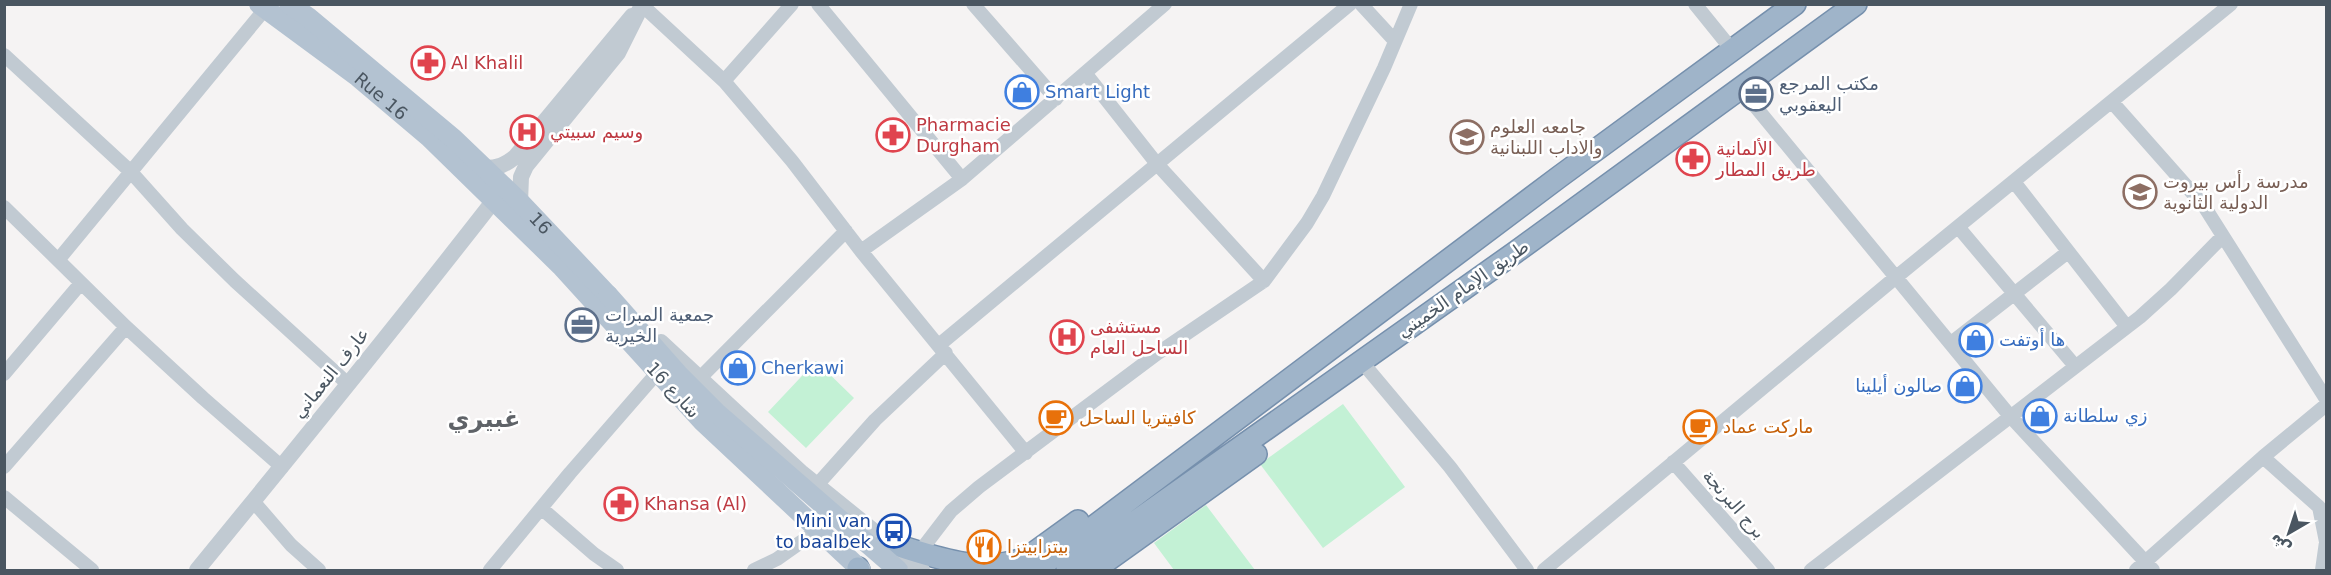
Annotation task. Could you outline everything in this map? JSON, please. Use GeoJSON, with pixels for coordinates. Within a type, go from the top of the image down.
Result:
{"type":"FeatureCollection","features":[{"type":"Feature","properties":{"kind":"highway","name":"طريق الإمام الخميني"},"geometry":{"type":"LineString","coordinates":[[1010,570],[1033,563],[1267,380],[1300,360],[1325,352],[1795,4]]}},
{"type":"Feature","properties":{"kind":"highway","name":"طريق الإمام الخميني"},"geometry":{"type":"LineString","coordinates":[[1067,570],[1513,254],[1857,4]]}},
{"type":"Feature","properties":{"kind":"highway"},"geometry":{"type":"LineString","coordinates":[[1559,177],[1577,206]]}},
{"type":"Feature","properties":{"kind":"highway"},"geometry":{"type":"LineString","coordinates":[[1094,570],[1264,448],[1367,368],[1393,339]]}},
{"type":"Feature","properties":{"kind":"highway"},"geometry":{"type":"LineString","coordinates":[[886,542],[912,564],[984,568],[1012,563],[1033,563]]}},
{"type":"Feature","properties":{"kind":"main road","name":"شارع 16"},"geometry":{"type":"LineString","coordinates":[[289,4],[308,11],[485,168],[500,193],[561,266],[702,422],[859,570]]}},
{"type":"Feature","properties":{"kind":"main road","name":"Rue 16"},"geometry":{"type":"LineString","coordinates":[[262,7],[358,77],[500,193]]}},
{"type":"Feature","properties":{"kind":"main road","name":"16"},"geometry":{"type":"LineString","coordinates":[[500,193],[520,202],[608,295]]}},
{"type":"Feature","properties":{"kind":"main road","name":"شارع 16"},"geometry":{"type":"LineString","coordinates":[[608,295],[678,374],[717,413],[912,564]]}},
{"type":"Feature","properties":{"kind":"main road"},"geometry":{"type":"LineString","coordinates":[[785,501],[798,505],[805,504],[811,499],[812,488],[809,479]]}},
{"type":"Feature","properties":{"kind":"street"},"geometry":{"type":"LineString","coordinates":[[724,81],[792,4]]}},
{"type":"Feature","properties":{"kind":"street"},"geometry":{"type":"LineString","coordinates":[[818,4],[962,179]]}},
{"type":"Feature","properties":{"kind":"street"},"geometry":{"type":"LineString","coordinates":[[973,4],[1056,99]]}},
{"type":"Feature","properties":{"kind":"street"},"geometry":{"type":"LineString","coordinates":[[809,479],[875,420],[942,349],[1157,164],[1293,54],[1350,4]]}},
{"type":"Feature","properties":{"kind":"street"},"geometry":{"type":"LineString","coordinates":[[1361,4],[1395,41]]}},
{"type":"Feature","properties":{"kind":"street"},"geometry":{"type":"LineString","coordinates":[[912,564],[951,511],[979,487],[1158,353],[1264,281],[1307,223],[1323,196],[1344,156],[1411,4]]}},
{"type":"Feature","properties":{"kind":"street"},"geometry":{"type":"LineString","coordinates":[[1695,4],[1733,51]]}},
{"type":"Feature","properties":{"kind":"street"},"geometry":{"type":"LineString","coordinates":[[1544,570],[1895,278],[2015,183],[2230,4]]}},
{"type":"Feature","properties":{"kind":"street"},"geometry":{"type":"LineString","coordinates":[[485,168],[496,168],[507,164],[567,105],[618,52],[643,5],[724,81],[792,160],[861,250],[1026,453]]}},
{"type":"Feature","properties":{"kind":"street"},"geometry":{"type":"LineString","coordinates":[[59,259],[262,7]]}},
{"type":"Feature","properties":{"kind":"street"},"geometry":{"type":"LineString","coordinates":[[861,250],[962,179],[1086,74],[1157,7]]}},
{"type":"Feature","properties":{"kind":"street"},"geometry":{"type":"LineString","coordinates":[[4,55],[131,172],[182,229],[235,281],[348,384]]}},
{"type":"Feature","properties":{"kind":"street"},"geometry":{"type":"LineString","coordinates":[[1086,74],[1157,164],[1264,281]]}},
{"type":"Feature","properties":{"kind":"street"},"geometry":{"type":"LineString","coordinates":[[1741,88],[2010,416],[2145,568],[2263,457],[2325,407],[2204,206],[2112,102]]}},
{"type":"Feature","properties":{"kind":"street"},"geometry":{"type":"LineString","coordinates":[[520,202],[519,189],[526,166],[567,105]]}},
{"type":"Feature","properties":{"kind":"street"},"geometry":{"type":"LineString","coordinates":[[2015,183],[2127,327]]}},
{"type":"Feature","properties":{"kind":"street","name":"عارف النعماني"},"geometry":{"type":"LineString","coordinates":[[196,570],[282,467],[500,193]]}},
{"type":"Feature","properties":{"kind":"street"},"geometry":{"type":"LineString","coordinates":[[4,207],[126,327],[203,399],[282,467]]}},
{"type":"Feature","properties":{"kind":"street"},"geometry":{"type":"LineString","coordinates":[[1959,228],[2075,366]]}},
{"type":"Feature","properties":{"kind":"street"},"geometry":{"type":"LineString","coordinates":[[699,379],[846,231]]}},
{"type":"Feature","properties":{"kind":"street"},"geometry":{"type":"LineString","coordinates":[[1811,570],[2127,327],[2172,289],[2223,236]]}},
{"type":"Feature","properties":{"kind":"street"},"geometry":{"type":"LineString","coordinates":[[1951,343],[2068,252]]}},
{"type":"Feature","properties":{"kind":"street","name":"شارع 16"},"geometry":{"type":"LineString","coordinates":[[576,262],[809,479],[886,542]]}},
{"type":"Feature","properties":{"kind":"street"},"geometry":{"type":"LineString","coordinates":[[4,374],[81,283]]}},
{"type":"Feature","properties":{"kind":"street"},"geometry":{"type":"LineString","coordinates":[[4,467],[126,327]]}},
{"type":"Feature","properties":{"kind":"street"},"geometry":{"type":"LineString","coordinates":[[1367,368],[1450,468],[1527,570]]}},
{"type":"Feature","properties":{"kind":"street"},"geometry":{"type":"LineString","coordinates":[[490,570],[657,373]]}},
{"type":"Feature","properties":{"kind":"street"},"geometry":{"type":"LineString","coordinates":[[2263,457],[2319,507],[2326,542],[2322,570]]}},
{"type":"Feature","properties":{"kind":"street","name":"برج البرنجة"},"geometry":{"type":"LineString","coordinates":[[1673,462],[1768,570]]}},
{"type":"Feature","properties":{"kind":"street"},"geometry":{"type":"LineString","coordinates":[[4,496],[92,570]]}},
{"type":"Feature","properties":{"kind":"street"},"geometry":{"type":"LineString","coordinates":[[253,501],[291,545],[318,570]]}},
{"type":"Feature","properties":{"kind":"street"},"geometry":{"type":"LineString","coordinates":[[541,508],[617,570]]}},
{"type":"Feature","properties":{"kind":"street"},"geometry":{"type":"LineString","coordinates":[[754,570],[777,559],[818,530]]}},
{"type":"Feature","properties":{"kind":"green space"},"geometry":{"type":"Polygon","coordinates":[[[816,361],[854,398],[806,448],[768,412],[816,361]]]}},
{"type":"Feature","properties":{"kind":"green space"},"geometry":{"type":"Polygon","coordinates":[[[1343,404],[1405,487],[1323,548],[1260,464],[1343,404]]]}},
{"type":"Feature","properties":{"kind":"green space"},"geometry":{"type":"Polygon","coordinates":[[[1206,505],[1255,570],[1174,570],[1154,543],[1206,505]]]}},
{"type":"Feature","properties":{"kind":"place","name":"Al Khalil"},"geometry":{"type":"Point","coordinates":[428,63]}},
{"type":"Feature","properties":{"kind":"place","name":"Smart Light"},"geometry":{"type":"Point","coordinates":[1022,92]}},
{"type":"Feature","properties":{"kind":"place","name":"مكتب المرجع اليعقوبي"},"geometry":{"type":"Point","coordinates":[1756,94]}},
{"type":"Feature","properties":{"kind":"place","name":"وسيم سبيتي"},"geometry":{"type":"Point","coordinates":[527,132]}},
{"type":"Feature","properties":{"kind":"place","name":"Pharmacie Durgham"},"geometry":{"type":"Point","coordinates":[893,135]}},
{"type":"Feature","properties":{"kind":"place","name":"جامعه العلوم والاداب اللبنانية"},"geometry":{"type":"Point","coordinates":[1467,137]}},
{"type":"Feature","properties":{"kind":"place","name":"الألمانية طريق المطار"},"geometry":{"type":"Point","coordinates":[1693,159]}},
{"type":"Feature","properties":{"kind":"place","name":"مدرسة رأس بيروت الدولية الثانوية"},"geometry":{"type":"Point","coordinates":[2140,192]}},
{"type":"Feature","properties":{"kind":"place","name":"جمعية المبرات الخيرية"},"geometry":{"type":"Point","coordinates":[582,325]}},
{"type":"Feature","properties":{"kind":"place","name":"مستشفى الساحل العام"},"geometry":{"type":"Point","coordinates":[1067,337]}},
{"type":"Feature","properties":{"kind":"place","name":"ها أوتفت"},"geometry":{"type":"Point","coordinates":[1976,340]}},
{"type":"Feature","properties":{"kind":"place","name":"Cherkawi"},"geometry":{"type":"Point","coordinates":[738,368]}},
{"type":"Feature","properties":{"kind":"place","name":"صالون أيلينا"},"geometry":{"type":"Point","coordinates":[1965,386]}},
{"type":"Feature","properties":{"kind":"place","name":"زي سلطانة"},"geometry":{"type":"Point","coordinates":[2040,416]}},
{"type":"Feature","properties":{"kind":"place","name":"كافيتريا الساحل"},"geometry":{"type":"Point","coordinates":[1056,418]}},
{"type":"Feature","properties":{"kind":"place","name":"ماركت عماد"},"geometry":{"type":"Point","coordinates":[1700,427]}},
{"type":"Feature","properties":{"kind":"place","name":"Khansa (Al)"},"geometry":{"type":"Point","coordinates":[621,504]}},
{"type":"Feature","properties":{"kind":"place","name":"Mini van to baalbek"},"geometry":{"type":"Point","coordinates":[894,531]}},
{"type":"Feature","properties":{"kind":"place","name":"بيتزابيتزا"},"geometry":{"type":"Point","coordinates":[984,547]}},
{"type":"Feature","properties":{"kind":"district","name":"غبيري"},"geometry":{"type":"Point","coordinates":[484,419]}}]}
